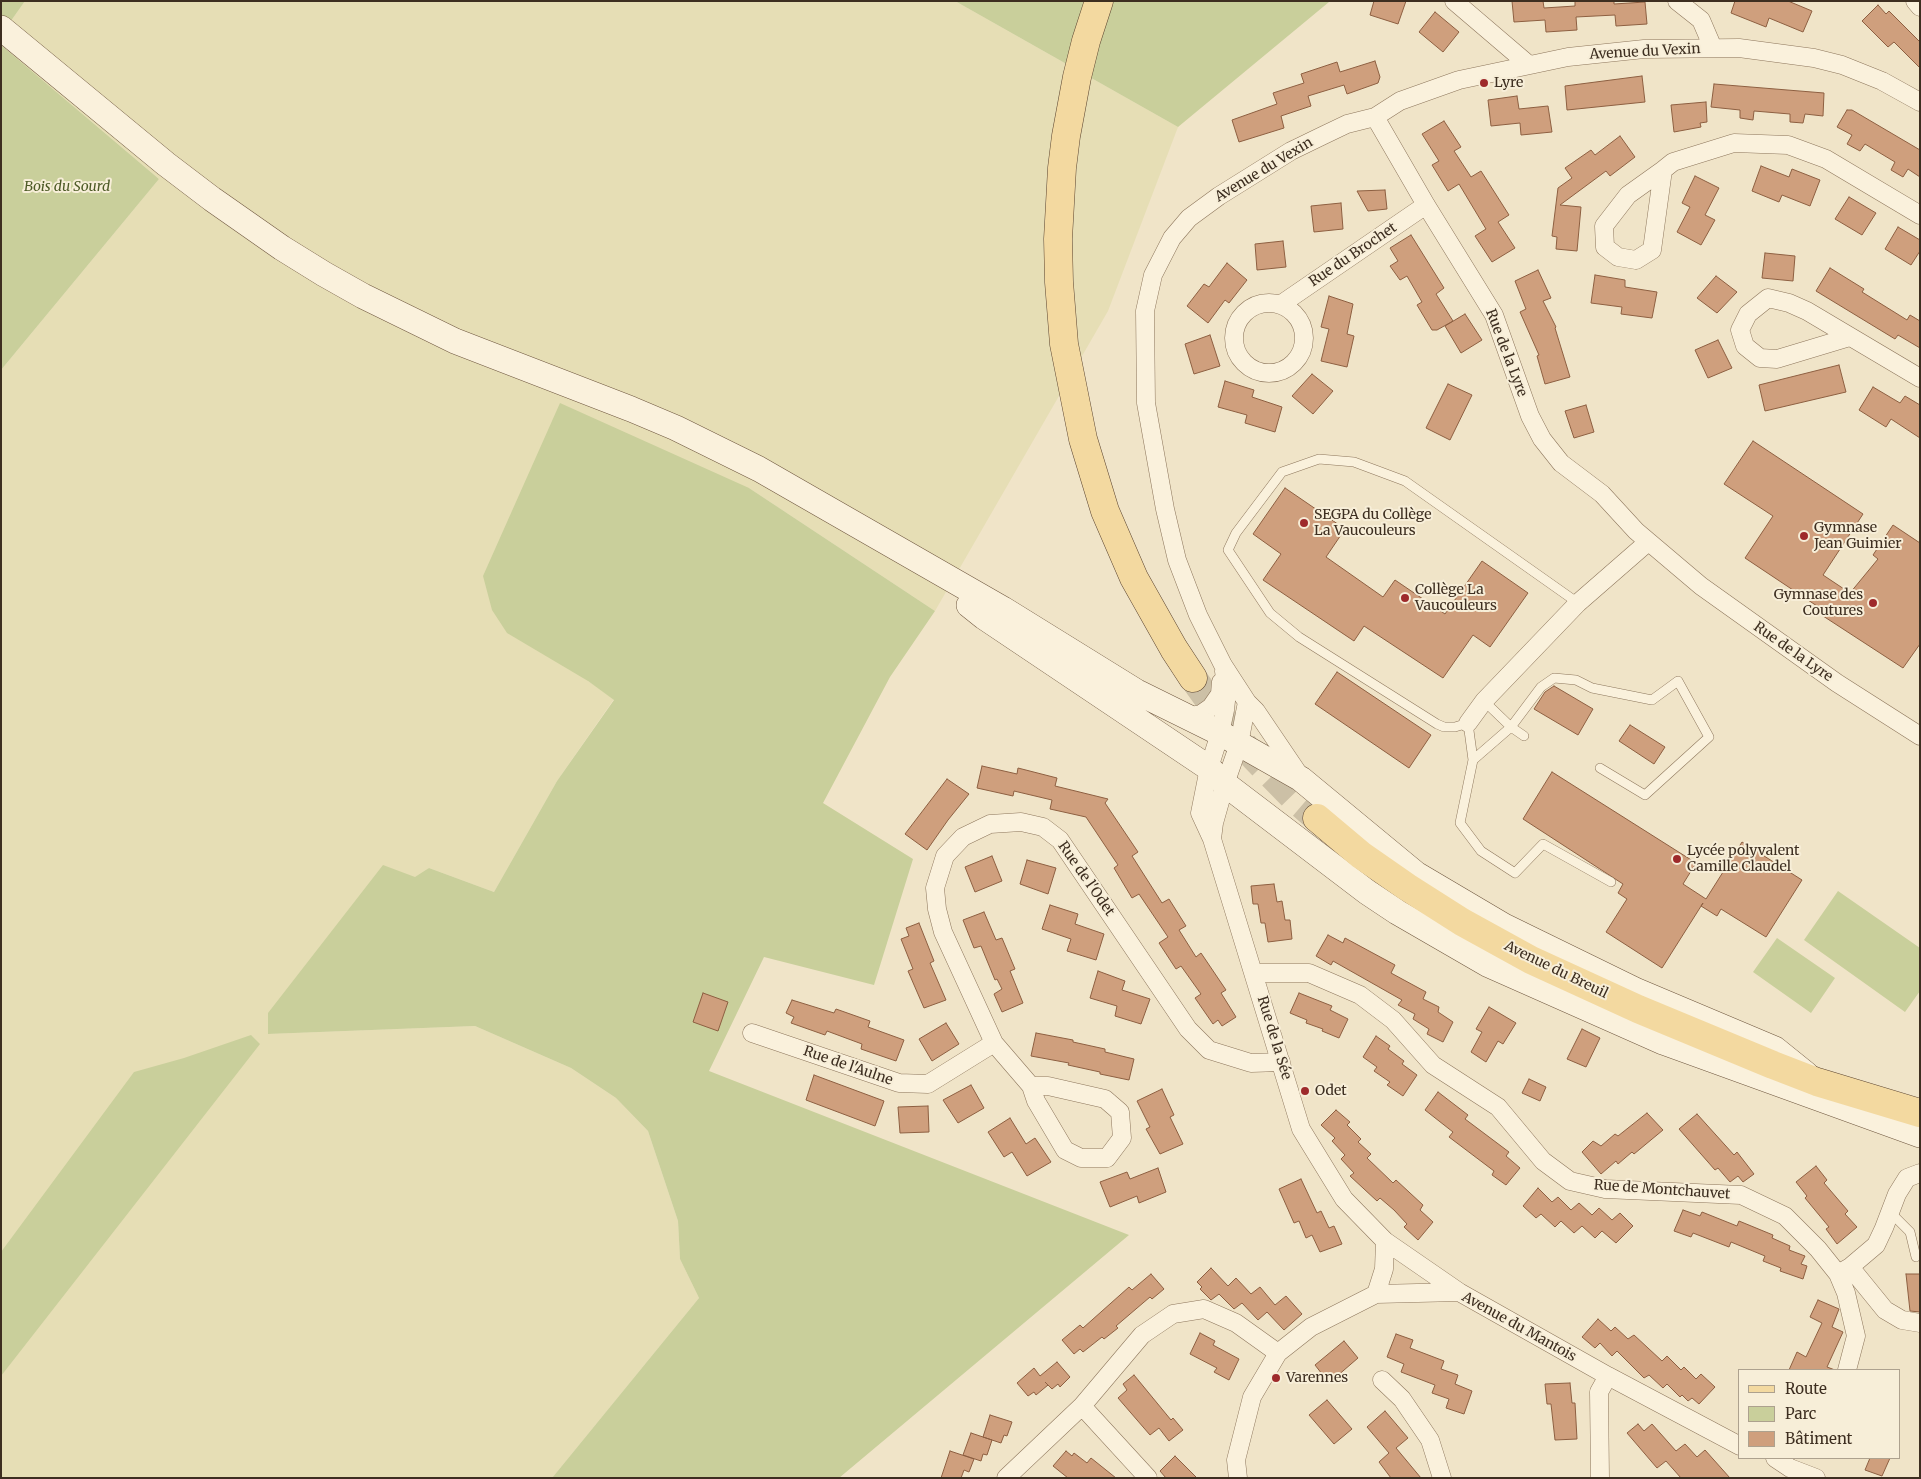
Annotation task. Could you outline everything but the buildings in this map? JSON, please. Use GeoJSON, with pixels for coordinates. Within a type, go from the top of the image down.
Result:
{"type":"FeatureCollection","features":[{"type":"Feature","properties":{"kind":"main road"},"geometry":{"type":"LineString","coordinates":[[1099,1],[1077,77],[1062,168],[1058,240],[1064,344],[1083,440],[1105,511],[1140,590],[1193,678]]}},
{"type":"Feature","properties":{"kind":"main road"},"geometry":{"type":"LineString","coordinates":[[1,28],[205,194],[282,248],[324,274],[408,319],[455,341],[631,409],[720,450],[776,479],[1003,608],[1137,692],[1230,739],[1301,779],[1416,874],[1496,921],[1635,990],[1775,1049],[1817,1082]]}},
{"type":"Feature","properties":{"kind":"main road"},"geometry":{"type":"LineString","coordinates":[[905,553],[984,617],[1217,776],[1367,892],[1397,912],[1487,964],[1663,1042],[1920,1136]]}},
{"type":"Feature","properties":{"kind":"main road","name":"Avenue du Breuil"},"geometry":{"type":"LineString","coordinates":[[1317,818],[1361,855],[1407,887],[1462,922],[1508,948],[1638,1009],[1817,1082],[1920,1130]]}},
{"type":"Feature","properties":{"kind":"main road","name":"Avenue du Breuil"},"geometry":{"type":"LineString","coordinates":[[1817,1082],[1920,1113]]}},
{"type":"Feature","properties":{"kind":"street"},"geometry":{"type":"LineString","coordinates":[[1454,1],[1529,65]]}},
{"type":"Feature","properties":{"kind":"street"},"geometry":{"type":"LineString","coordinates":[[1677,1],[1701,20],[1713,48]]}},
{"type":"Feature","properties":{"kind":"street"},"geometry":{"type":"LineString","coordinates":[[1915,1],[1920,7]]}},
{"type":"Feature","properties":{"kind":"street","name":"Avenue du Vexin"},"geometry":{"type":"LineString","coordinates":[[1301,779],[1223,664],[1198,615],[1177,560],[1165,510],[1146,403],[1145,311],[1153,275],[1172,238],[1189,218],[1219,196],[1291,151],[1347,124],[1375,117],[1400,101],[1459,80],[1568,57],[1644,49],[1740,48],[1814,58],[1842,66],[1882,81],[1920,102]]}},
{"type":"Feature","properties":{"kind":"street","name":"Rue de la Lyre"},"geometry":{"type":"LineString","coordinates":[[1375,117],[1426,205],[1494,315],[1528,410],[1542,439],[1561,463],[1602,494],[1648,542],[1701,586],[1837,683],[1920,736]]}},
{"type":"Feature","properties":{"kind":"street"},"geometry":{"type":"LineString","coordinates":[[1663,170],[1652,250],[1636,260],[1618,257],[1605,247],[1604,226],[1628,195],[1673,162],[1734,143],[1788,145],[1826,159],[1920,215]]}},
{"type":"Feature","properties":{"kind":"street","name":"Rue du Brochet"},"geometry":{"type":"LineString","coordinates":[[1280,305],[1291,310],[1299,319],[1304,330],[1301,354],[1294,364],[1284,370],[1272,374],[1260,372],[1250,368],[1236,350],[1234,339],[1240,318],[1248,310],[1264,304],[1280,305],[1426,205]]}},
{"type":"Feature","properties":{"kind":"street"},"geometry":{"type":"LineString","coordinates":[[1850,337],[1777,359],[1760,358],[1745,346],[1740,330],[1748,314],[1768,298],[1789,303],[1807,311],[1920,378]]}},
{"type":"Feature","properties":{"kind":"street"},"geometry":{"type":"LineString","coordinates":[[1468,723],[1484,701],[1578,603],[1648,542]]}},
{"type":"Feature","properties":{"kind":"street"},"geometry":{"type":"LineString","coordinates":[[1187,717],[1201,714],[1212,707],[1220,694],[1223,664]]}},
{"type":"Feature","properties":{"kind":"street"},"geometry":{"type":"LineString","coordinates":[[1223,664],[1230,739]]}},
{"type":"Feature","properties":{"kind":"street"},"geometry":{"type":"LineString","coordinates":[[1217,776],[1230,739],[1247,702]]}},
{"type":"Feature","properties":{"kind":"street","name":"Rue de la Sée"},"geometry":{"type":"LineString","coordinates":[[1217,776],[1200,813],[1212,839],[1301,1129],[1344,1199],[1385,1242],[1460,1292]]}},
{"type":"Feature","properties":{"kind":"street","name":"Rue de l'Odet"},"geometry":{"type":"LineString","coordinates":[[1031,1086],[1048,1086],[1105,1099],[1120,1112],[1122,1138],[1107,1158],[1081,1158],[1066,1150],[1036,1101],[1031,1086],[994,1043],[943,932],[937,909],[935,888],[945,856],[963,837],[990,824],[1021,822],[1043,827],[1060,840],[1188,1029],[1209,1050],[1251,1063],[1281,1062]]}},
{"type":"Feature","properties":{"kind":"street","name":"Rue de Montchauvet"},"geometry":{"type":"LineString","coordinates":[[1254,973],[1308,972],[1360,995],[1393,1020],[1433,1065],[1498,1107],[1543,1161],[1570,1181],[1605,1189],[1741,1195],[1785,1216],[1818,1249],[1844,1270],[1846,1293],[1856,1336],[1847,1369]]}},
{"type":"Feature","properties":{"kind":"street","name":"Rue de l'Aulne"},"geometry":{"type":"LineString","coordinates":[[752,1033],[899,1083],[928,1084],[994,1043]]}},
{"type":"Feature","properties":{"kind":"street"},"geometry":{"type":"LineString","coordinates":[[1920,1173],[1907,1178],[1897,1194],[1876,1244],[1844,1270],[1885,1310],[1902,1320],[1920,1323]]}},
{"type":"Feature","properties":{"kind":"street"},"geometry":{"type":"LineString","coordinates":[[1376,1294],[1384,1269],[1385,1242]]}},
{"type":"Feature","properties":{"kind":"street","name":"Avenue du Mantois"},"geometry":{"type":"LineString","coordinates":[[1238,1478],[1236,1460],[1252,1397],[1278,1353],[1311,1326],[1376,1294],[1460,1292],[1608,1376],[1738,1445]]}},
{"type":"Feature","properties":{"kind":"street"},"geometry":{"type":"LineString","coordinates":[[1006,1478],[1082,1406],[1142,1335],[1173,1314],[1204,1309],[1236,1323],[1278,1353]]}},
{"type":"Feature","properties":{"kind":"street"},"geometry":{"type":"LineString","coordinates":[[1600,1478],[1598,1392],[1608,1376]]}},
{"type":"Feature","properties":{"kind":"street"},"geometry":{"type":"LineString","coordinates":[[1382,1380],[1402,1398],[1430,1440],[1442,1478]]}},
{"type":"Feature","properties":{"kind":"street"},"geometry":{"type":"LineString","coordinates":[[1082,1406],[1148,1478]]}},
{"type":"Feature","properties":{"kind":"street"},"geometry":{"type":"LineString","coordinates":[[1776,1459],[1790,1468],[1816,1478]]}},
{"type":"Feature","properties":{"kind":"lane"},"geometry":{"type":"LineString","coordinates":[[1578,603],[1405,481],[1354,462],[1319,459],[1282,472],[1236,533],[1228,550],[1270,613],[1299,637],[1438,724],[1444,727],[1455,728],[1468,723],[1473,760],[1460,824],[1481,850],[1515,873],[1542,844],[1611,882]]}},
{"type":"Feature","properties":{"kind":"lane"},"geometry":{"type":"LineString","coordinates":[[1473,760],[1511,727],[1541,688],[1554,678],[1576,680],[1592,688],[1652,700],[1678,681],[1710,737],[1646,795],[1600,768]]}},
{"type":"Feature","properties":{"kind":"lane"},"geometry":{"type":"LineString","coordinates":[[1484,701],[1511,727],[1524,736]]}},
{"type":"Feature","properties":{"kind":"lane"},"geometry":{"type":"LineString","coordinates":[[1890,1212],[1910,1232],[1916,1257]]}},
{"type":"Feature","properties":{"kind":"shaded area"},"geometry":{"type":"Polygon","coordinates":[[[25,1],[955,1],[1178,127],[1108,311],[935,611],[749,488],[588,681],[614,699],[557,781],[494,892],[429,868],[268,1034],[475,1026],[571,1068],[616,1098],[648,1131],[678,1221],[680,1259],[699,1298],[552,1478],[1,1478],[1,370],[159,179],[1,45],[1,35],[25,1]]]}},
{"type":"Feature","properties":{"kind":"green space"},"geometry":{"type":"Polygon","coordinates":[[[1,1],[25,1],[1,35],[1,1]]]}},
{"type":"Feature","properties":{"kind":"green space"},"geometry":{"type":"Polygon","coordinates":[[[955,1],[1328,1],[1329,2],[1178,127],[955,1]]]}},
{"type":"Feature","properties":{"kind":"green space","name":"Bois du Sourd"},"geometry":{"type":"Polygon","coordinates":[[[1,45],[159,179],[1,370],[1,45]]]}},
{"type":"Feature","properties":{"kind":"green space"},"geometry":{"type":"Polygon","coordinates":[[[560,403],[749,488],[935,611],[890,677],[823,803],[913,859],[874,985],[764,957],[709,1071],[1129,1235],[839,1478],[552,1478],[699,1298],[680,1259],[678,1221],[648,1131],[616,1098],[571,1068],[475,1026],[268,1034],[268,1013],[383,865],[415,877],[429,868],[494,892],[557,781],[614,700],[588,681],[507,633],[492,610],[483,576],[560,403]]]}},
{"type":"Feature","properties":{"kind":"green space"},"geometry":{"type":"Polygon","coordinates":[[[1838,891],[1920,948],[1920,991],[1905,1012],[1804,940],[1838,891]]]}},
{"type":"Feature","properties":{"kind":"green space"},"geometry":{"type":"Polygon","coordinates":[[[1777,938],[1835,978],[1811,1013],[1753,972],[1777,938]]]}},
{"type":"Feature","properties":{"kind":"green space"},"geometry":{"type":"Polygon","coordinates":[[[251,1035],[260,1044],[1,1376],[1,1252],[134,1072],[184,1058],[251,1035]]]}},
{"type":"Feature","properties":{"kind":"tunnel"},"geometry":{"type":"LineString","coordinates":[[1193,678],[1232,732],[1255,758],[1296,800],[1317,818]]}},
{"type":"Feature","properties":{"kind":"place","name":"Lyre"},"geometry":{"type":"Point","coordinates":[1484,83]}},
{"type":"Feature","properties":{"kind":"place","name":"SEGPA du Collège La Vaucouleurs"},"geometry":{"type":"Point","coordinates":[1304,523]}},
{"type":"Feature","properties":{"kind":"place","name":"Gymnase Jean Guimier"},"geometry":{"type":"Point","coordinates":[1804,536]}},
{"type":"Feature","properties":{"kind":"place","name":"Collège La Vaucouleurs"},"geometry":{"type":"Point","coordinates":[1405,598]}},
{"type":"Feature","properties":{"kind":"place","name":"Gymnase des Coutures"},"geometry":{"type":"Point","coordinates":[1873,603]}},
{"type":"Feature","properties":{"kind":"place","name":"Lycée polyvalent Camille Claudel"},"geometry":{"type":"Point","coordinates":[1677,859]}},
{"type":"Feature","properties":{"kind":"place","name":"Odet"},"geometry":{"type":"Point","coordinates":[1305,1091]}},
{"type":"Feature","properties":{"kind":"place","name":"Varennes"},"geometry":{"type":"Point","coordinates":[1276,1378]}}]}
